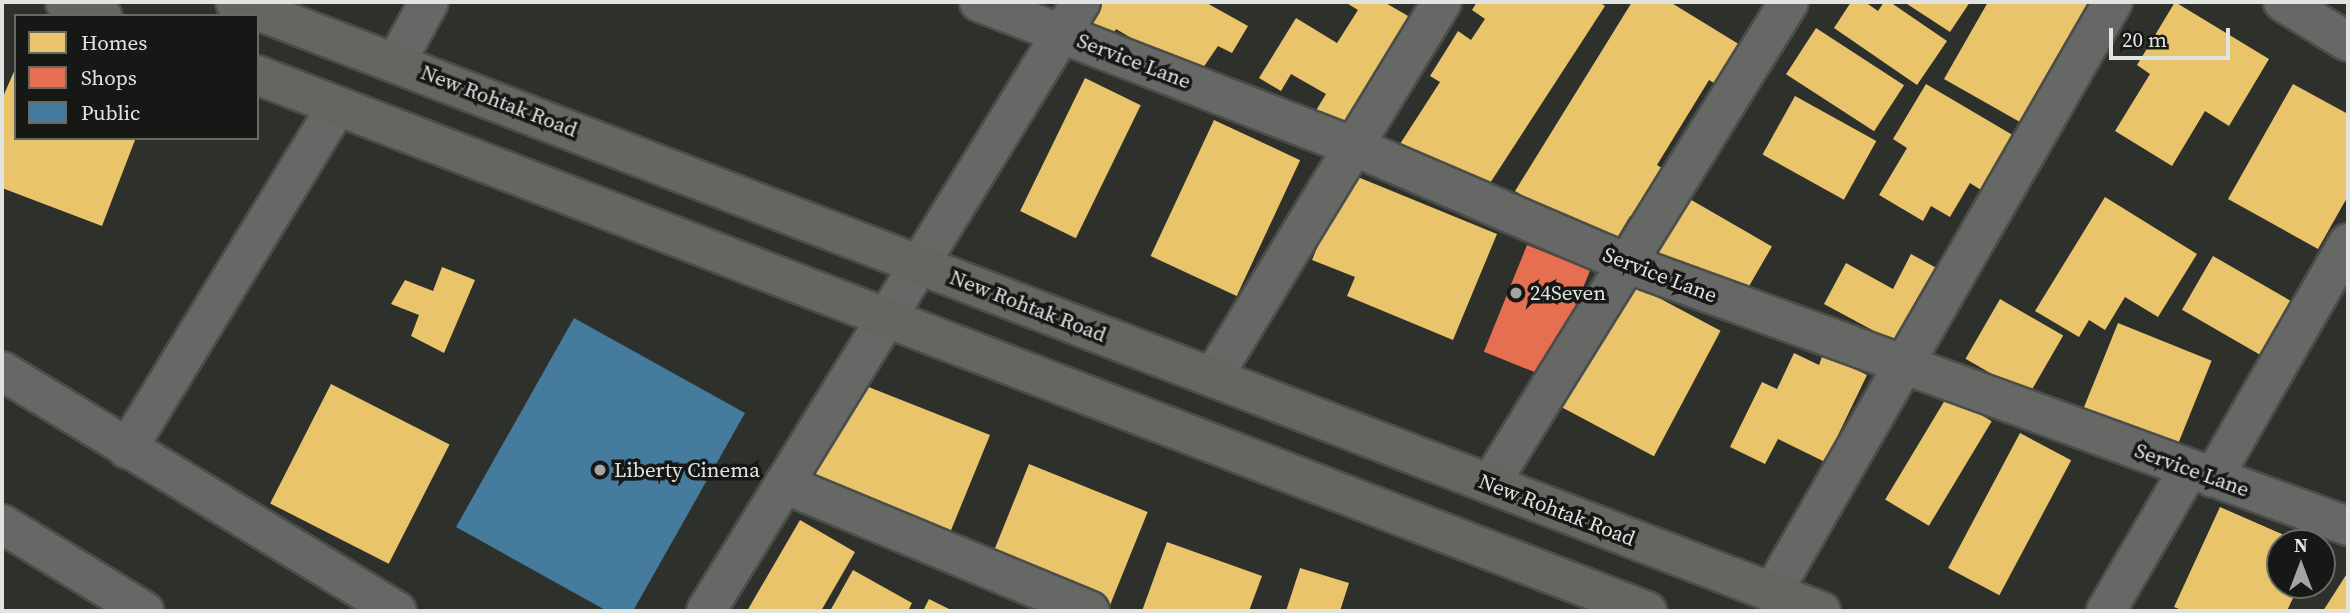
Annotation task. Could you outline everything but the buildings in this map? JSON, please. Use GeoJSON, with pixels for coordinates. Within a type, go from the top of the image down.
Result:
{"type":"FeatureCollection","features":[{"type":"Feature","properties":{"kind":"main road"},"geometry":{"type":"LineString","coordinates":[[65,2],[97,14]]}},
{"type":"Feature","properties":{"kind":"main road","name":"New Rohtak Road"},"geometry":{"type":"LineString","coordinates":[[235,2],[1821,611]]}},
{"type":"Feature","properties":{"kind":"main road"},"geometry":{"type":"LineString","coordinates":[[259,76],[1647,611]]}},
{"type":"Feature","properties":{"kind":"street"},"geometry":{"type":"LineString","coordinates":[[396,62],[429,2]]}},
{"type":"Feature","properties":{"kind":"street","name":"Service Lane"},"geometry":{"type":"LineString","coordinates":[[979,2],[1072,18],[1353,146],[1628,264],[2348,526]]}},
{"type":"Feature","properties":{"kind":"street"},"geometry":{"type":"LineString","coordinates":[[1213,377],[1441,2]]}},
{"type":"Feature","properties":{"kind":"street"},"geometry":{"type":"LineString","coordinates":[[1490,484],[1789,2]]}},
{"type":"Feature","properties":{"kind":"street"},"geometry":{"type":"LineString","coordinates":[[1772,593],[1900,365],[2113,2]]}},
{"type":"Feature","properties":{"kind":"street"},"geometry":{"type":"LineString","coordinates":[[2283,2],[2348,42]]}},
{"type":"Feature","properties":{"kind":"street"},"geometry":{"type":"LineString","coordinates":[[706,611],[1072,18]]}},
{"type":"Feature","properties":{"kind":"street"},"geometry":{"type":"LineString","coordinates":[[127,449],[337,106]]}},
{"type":"Feature","properties":{"kind":"street"},"geometry":{"type":"LineString","coordinates":[[2106,611],[2201,473],[2348,243]]}},
{"type":"Feature","properties":{"kind":"street"},"geometry":{"type":"LineString","coordinates":[[2,371],[397,611]]}},
{"type":"Feature","properties":{"kind":"street"},"geometry":{"type":"LineString","coordinates":[[784,484],[1090,611]]}},
{"type":"Feature","properties":{"kind":"street"},"geometry":{"type":"LineString","coordinates":[[2,524],[144,611]]}},
{"type":"Feature","properties":{"kind":"place","name":"24Seven"},"geometry":{"type":"Point","coordinates":[1516,293]}},
{"type":"Feature","properties":{"kind":"place","name":"Liberty Cinema"},"geometry":{"type":"Point","coordinates":[600,470]}}]}
